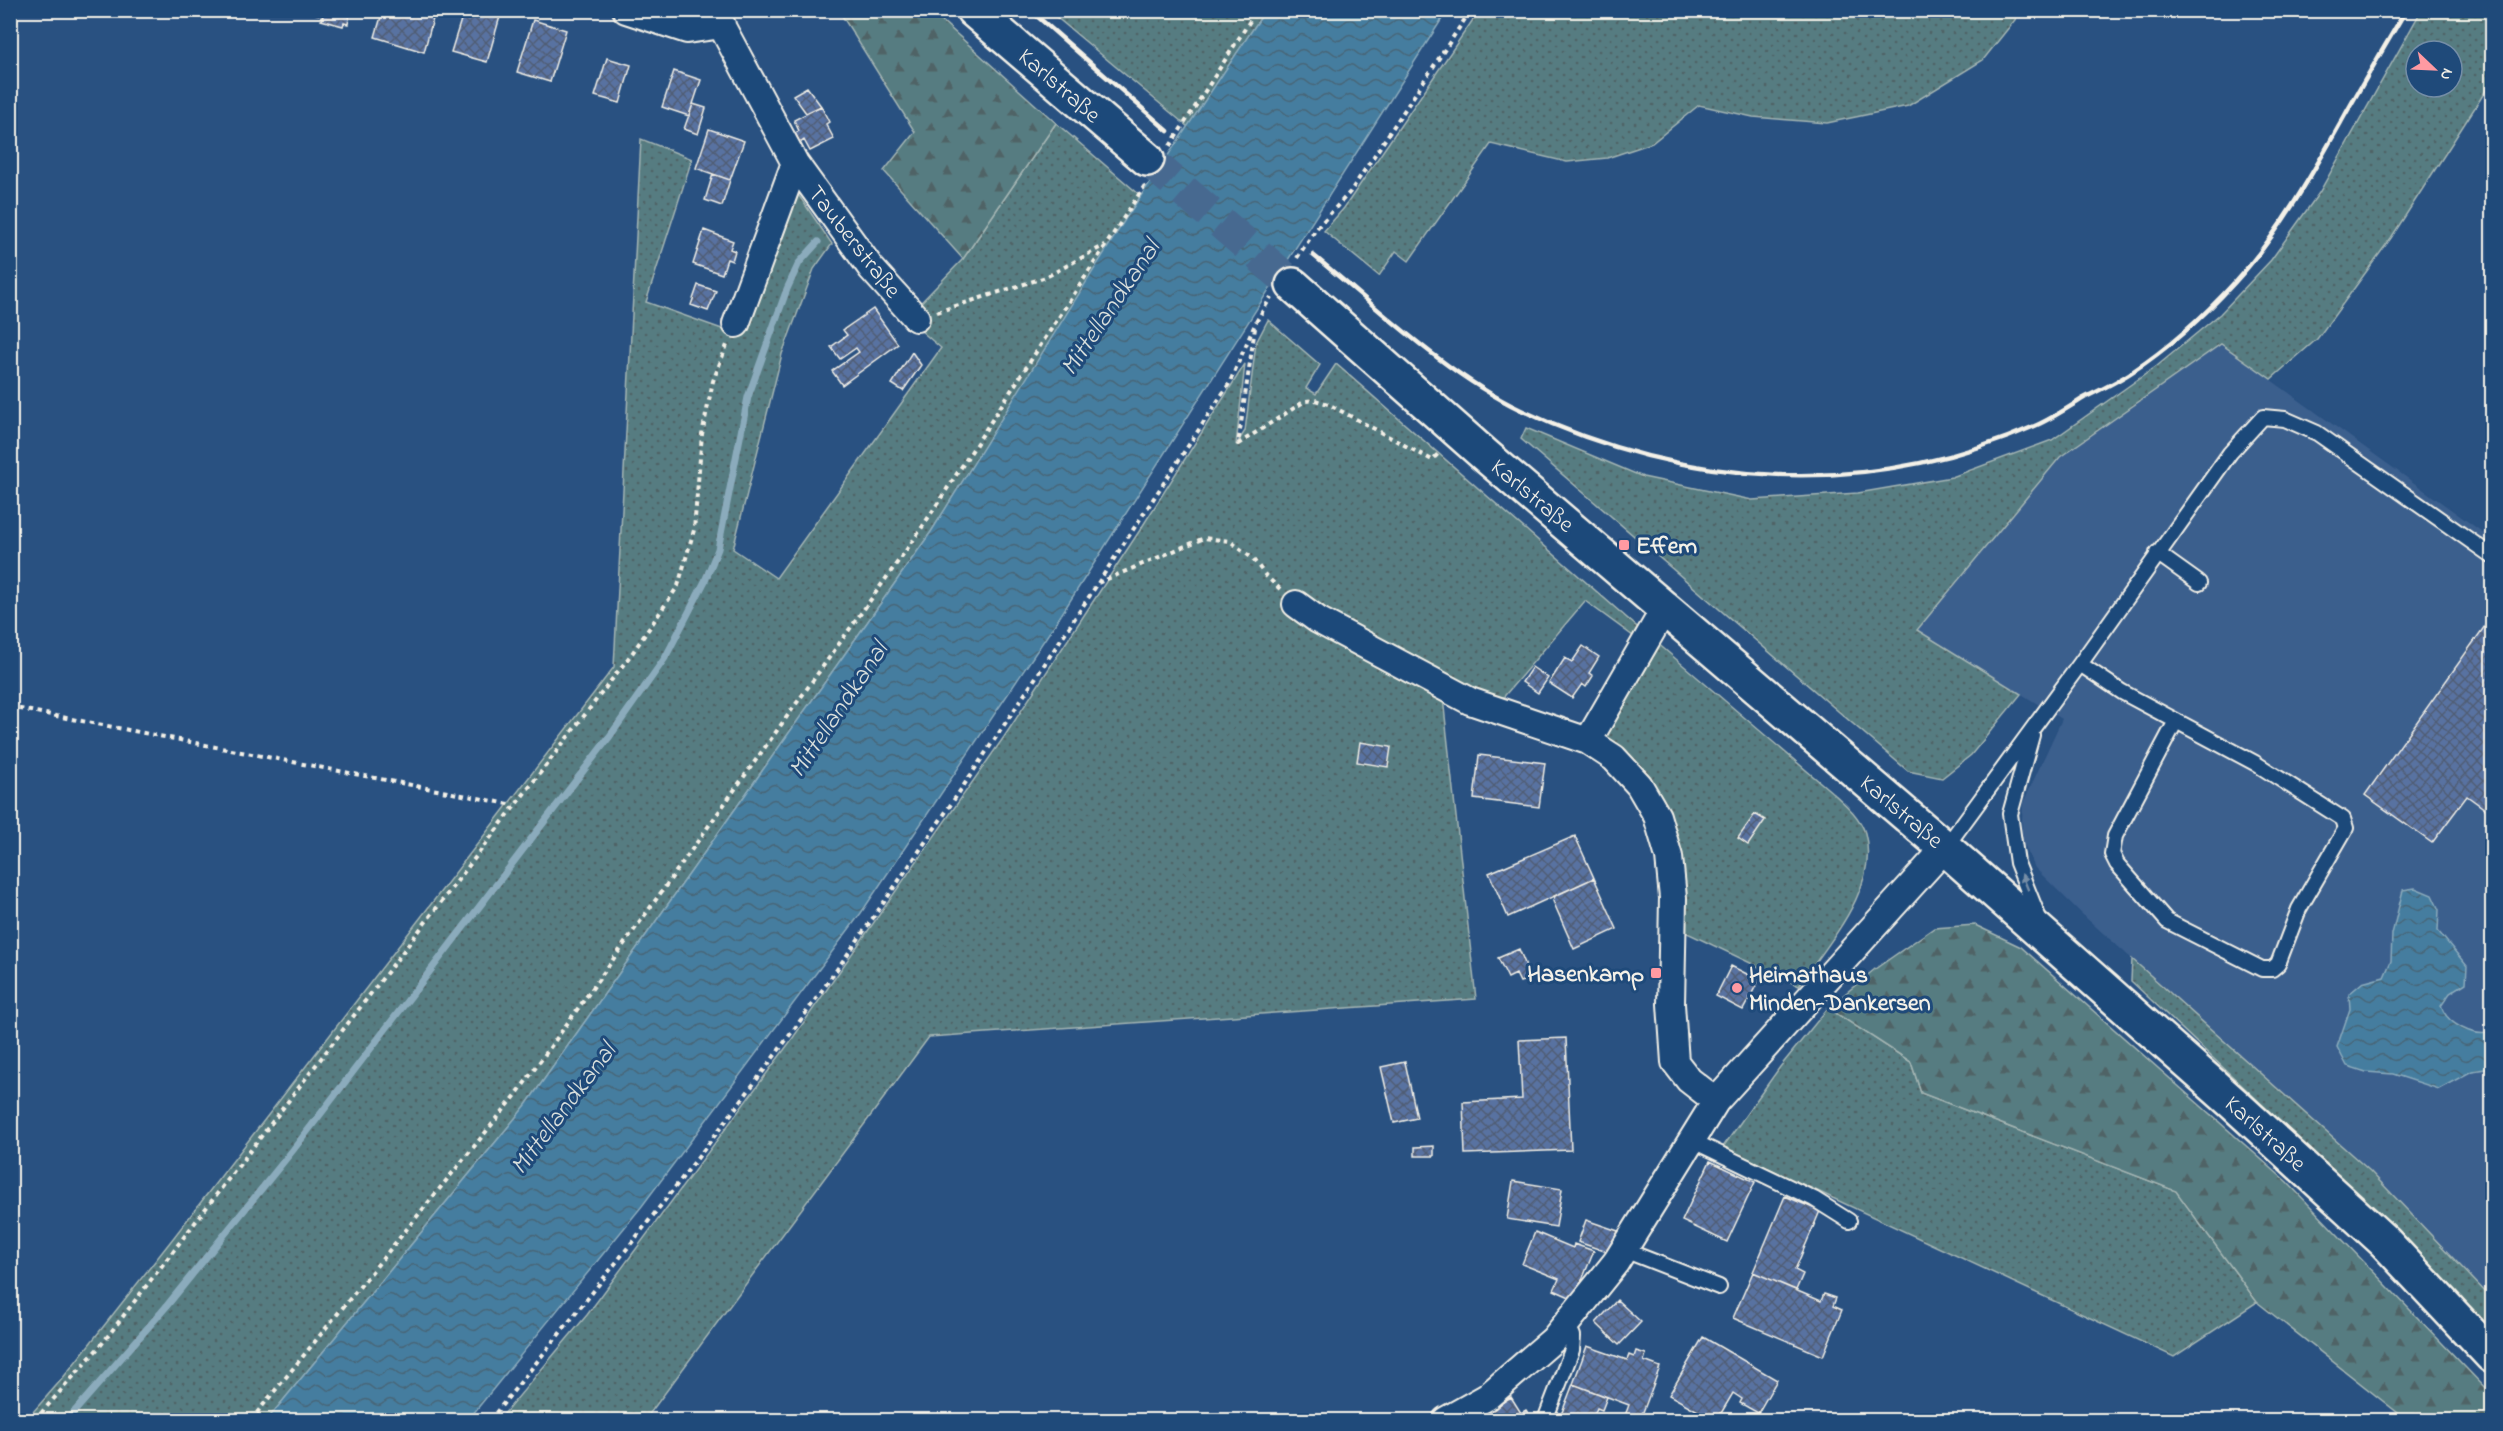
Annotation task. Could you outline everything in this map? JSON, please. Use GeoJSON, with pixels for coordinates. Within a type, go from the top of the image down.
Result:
{"type":"FeatureCollection","features":[{"type":"Feature","properties":{"kind":"street"},"geometry":{"type":"LineString","coordinates":[[626,10],[687,30],[718,18]]}},
{"type":"Feature","properties":{"kind":"street","name":"Karlstraße"},"geometry":{"type":"LineString","coordinates":[[973,10],[1154,163]]}},
{"type":"Feature","properties":{"kind":"street","name":"Tauberstraße"},"geometry":{"type":"LineString","coordinates":[[718,18],[795,163],[871,268],[916,318]]}},
{"type":"Feature","properties":{"kind":"street","name":"Tauberstraße"},"geometry":{"type":"LineString","coordinates":[[736,324],[795,163]]}},
{"type":"Feature","properties":{"kind":"street","name":"Karlstraße"},"geometry":{"type":"LineString","coordinates":[[1286,282],[2046,937],[2385,1242],[2493,1356]]}},
{"type":"Feature","properties":{"kind":"street"},"geometry":{"type":"LineString","coordinates":[[1296,604],[1318,620],[1470,701],[1588,741],[1614,758],[1639,785],[1657,816],[1669,857],[1673,898],[1671,1004],[1675,1062],[1689,1080],[1716,1101]]}},
{"type":"Feature","properties":{"kind":"street"},"geometry":{"type":"LineString","coordinates":[[1588,741],[1665,608]]}},
{"type":"Feature","properties":{"kind":"street"},"geometry":{"type":"LineString","coordinates":[[1446,1420],[1487,1397],[1554,1339],[1624,1250],[1716,1101],[1945,848]]}},
{"type":"Feature","properties":{"kind":"lane"},"geometry":{"type":"LineString","coordinates":[[1945,848],[2080,664],[2229,453],[2263,417],[2285,419],[2317,433],[2493,556]]}},
{"type":"Feature","properties":{"kind":"lane"},"geometry":{"type":"LineString","coordinates":[[2157,553],[2199,583]]}},
{"type":"Feature","properties":{"kind":"lane"},"geometry":{"type":"LineString","coordinates":[[2080,664],[2122,692],[2176,721],[2280,778],[2343,819],[2346,828],[2299,909],[2278,964],[2272,969],[2262,969],[2167,921],[2117,864],[2112,854],[2115,836],[2176,721]]}},
{"type":"Feature","properties":{"kind":"lane"},"geometry":{"type":"LineString","coordinates":[[2034,727],[2010,814],[2017,863],[2046,937]]}},
{"type":"Feature","properties":{"kind":"lane"},"geometry":{"type":"LineString","coordinates":[[1691,1140],[1814,1199],[1849,1221]]}},
{"type":"Feature","properties":{"kind":"lane"},"geometry":{"type":"LineString","coordinates":[[1624,1250],[1719,1287]]}},
{"type":"Feature","properties":{"kind":"lane"},"geometry":{"type":"LineString","coordinates":[[1545,1420],[1572,1350],[1573,1336],[1567,1323]]}},
{"type":"Feature","properties":{"kind":"path"},"geometry":{"type":"LineString","coordinates":[[251,1420],[530,1076],[917,535],[1105,245],[1154,163],[1257,10]]}},
{"type":"Feature","properties":{"kind":"path"},"geometry":{"type":"LineString","coordinates":[[490,1420],[641,1232],[800,1021],[955,799],[1229,384],[1256,322],[1286,282],[1316,229],[1350,192],[1471,10]]}},
{"type":"Feature","properties":{"kind":"path"},"geometry":{"type":"LineString","coordinates":[[916,318],[1046,278],[1105,245]]}},
{"type":"Feature","properties":{"kind":"path"},"geometry":{"type":"LineString","coordinates":[[1256,322],[1238,444],[1305,402],[1315,400],[1328,404],[1432,460],[1441,451]]}},
{"type":"Feature","properties":{"kind":"path"},"geometry":{"type":"LineString","coordinates":[[35,1420],[101,1345],[633,652],[678,586],[694,530],[702,434],[713,381],[736,324]]}},
{"type":"Feature","properties":{"kind":"path"},"geometry":{"type":"LineString","coordinates":[[1098,583],[1204,538],[1230,541],[1252,558],[1266,576],[1296,604]]}},
{"type":"Feature","properties":{"kind":"path"},"geometry":{"type":"LineString","coordinates":[[10,707],[514,805]]}},
{"type":"Feature","properties":{"kind":"shaded area"},"geometry":{"type":"Polygon","coordinates":[[[2221,344],[2492,539],[2492,1299],[2370,1171],[2085,917],[2035,868],[2021,838],[2023,803],[2062,719],[1917,630],[2060,457],[2221,344]]]}},
{"type":"Feature","properties":{"kind":"green space"},"geometry":{"type":"Polygon","coordinates":[[[839,11],[931,11],[1056,123],[963,259],[884,171],[915,132],[839,11]]]}},
{"type":"Feature","properties":{"kind":"green space"},"geometry":{"type":"Polygon","coordinates":[[[1049,11],[1265,11],[1188,127],[1049,11]]]}},
{"type":"Feature","properties":{"kind":"green space"},"geometry":{"type":"Polygon","coordinates":[[[1479,11],[2022,11],[1983,60],[1908,106],[1827,123],[1753,117],[1699,105],[1652,143],[1607,158],[1567,162],[1491,144],[1409,261],[1396,251],[1379,276],[1324,231],[1344,208],[1479,11]]]}},
{"type":"Feature","properties":{"kind":"green space"},"geometry":{"type":"Polygon","coordinates":[[[2421,11],[2492,11],[2492,81],[2391,238],[2317,339],[2271,379],[2221,344],[2060,457],[1917,630],[2021,694],[1971,755],[1942,778],[1908,771],[1521,439],[1526,428],[1643,477],[1752,500],[1858,493],[1952,477],[2052,440],[2157,366],[2220,314],[2271,260],[2319,193],[2404,41],[2404,99],[2464,99],[2464,39],[2405,39],[2421,11]]]}},
{"type":"Feature","properties":{"kind":"green space"},"geometry":{"type":"Polygon","coordinates":[[[1056,123],[1141,196],[931,532],[526,1105],[267,1420],[26,1420],[62,1379],[174,1237],[614,667],[641,139],[692,159],[646,302],[736,334],[791,184],[832,244],[814,269],[782,354],[733,549],[776,578],[941,348],[906,318],[963,259],[1056,123]]]}},
{"type":"Feature","properties":{"kind":"green space"},"geometry":{"type":"Polygon","coordinates":[[[1268,320],[1320,365],[1306,388],[1316,394],[1336,364],[1644,633],[1640,641],[1585,601],[1489,714],[1443,698],[1476,999],[929,1037],[645,1420],[499,1420],[587,1315],[790,1042],[1004,737],[1142,527],[1245,364],[1236,445],[1245,431],[1256,343],[1268,320]]]}},
{"type":"Feature","properties":{"kind":"green space"},"geometry":{"type":"Polygon","coordinates":[[[1656,642],[1834,794],[1863,827],[1868,854],[1865,874],[1858,895],[1836,934],[1799,986],[1681,930],[1677,860],[1602,741],[1656,642]]]}},
{"type":"Feature","properties":{"kind":"green space"},"geometry":{"type":"Polygon","coordinates":[[[1975,925],[2021,947],[2287,1182],[2492,1395],[2492,1420],[2407,1420],[2257,1302],[2176,1191],[1921,1093],[1911,1062],[1828,1008],[1875,969],[1934,928],[1975,925]]]}},
{"type":"Feature","properties":{"kind":"green space"},"geometry":{"type":"Polygon","coordinates":[[[2132,959],[2370,1171],[2492,1299],[2492,1336],[2421,1254],[2131,981],[2132,959]]]}},
{"type":"Feature","properties":{"kind":"green space"},"geometry":{"type":"Polygon","coordinates":[[[1828,1008],[1911,1062],[1921,1093],[2176,1191],[2257,1302],[2174,1357],[1723,1147],[1780,1067],[1828,1008]]]}},
{"type":"Feature","properties":{"kind":"water","name":"Mittellandkanal"},"geometry":{"type":"Polygon","coordinates":[[[1265,11],[1447,11],[1061,615],[861,913],[642,1206],[468,1420],[267,1420],[526,1105],[931,532],[1126,218],[1265,11]]]}},
{"type":"Feature","properties":{"kind":"water"},"geometry":{"type":"Polygon","coordinates":[[[2415,888],[2432,895],[2439,910],[2438,931],[2467,966],[2466,983],[2450,993],[2441,1006],[2444,1013],[2462,1028],[2477,1033],[2492,1032],[2492,1068],[2472,1071],[2439,1089],[2393,1074],[2366,1072],[2347,1066],[2337,1047],[2350,1009],[2349,994],[2362,983],[2384,977],[2391,961],[2392,934],[2403,890],[2415,888]]]}},
{"type":"Feature","properties":{"kind":"building"},"geometry":{"type":"Polygon","coordinates":[[[305,10],[347,10],[350,14],[348,24],[344,23],[343,26],[321,20],[323,16],[305,10]]]}},
{"type":"Feature","properties":{"kind":"building"},"geometry":{"type":"Polygon","coordinates":[[[383,10],[419,10],[434,15],[424,52],[375,37],[383,10]]]}},
{"type":"Feature","properties":{"kind":"building"},"geometry":{"type":"Polygon","coordinates":[[[464,10],[492,10],[501,13],[487,62],[451,52],[464,10]]]}},
{"type":"Feature","properties":{"kind":"building"},"geometry":{"type":"Polygon","coordinates":[[[533,20],[566,30],[550,82],[517,72],[533,20]]]}},
{"type":"Feature","properties":{"kind":"building"},"geometry":{"type":"Polygon","coordinates":[[[607,58],[631,65],[620,103],[595,96],[607,58]]]}},
{"type":"Feature","properties":{"kind":"building"},"geometry":{"type":"Polygon","coordinates":[[[674,71],[701,80],[689,116],[662,107],[674,71]]]}},
{"type":"Feature","properties":{"kind":"building"},"geometry":{"type":"Polygon","coordinates":[[[807,87],[821,106],[806,113],[793,95],[807,87]]]}},
{"type":"Feature","properties":{"kind":"building"},"geometry":{"type":"Polygon","coordinates":[[[693,104],[706,108],[698,134],[684,129],[693,104]]]}},
{"type":"Feature","properties":{"kind":"building"},"geometry":{"type":"Polygon","coordinates":[[[821,106],[829,122],[826,124],[834,139],[810,151],[804,140],[800,143],[795,133],[799,131],[794,120],[821,106]]]}},
{"type":"Feature","properties":{"kind":"building"},"geometry":{"type":"Polygon","coordinates":[[[709,129],[744,141],[730,180],[696,168],[709,129]]]}},
{"type":"Feature","properties":{"kind":"building"},"geometry":{"type":"Polygon","coordinates":[[[713,174],[730,180],[722,206],[705,200],[713,174]]]}},
{"type":"Feature","properties":{"kind":"building"},"geometry":{"type":"Polygon","coordinates":[[[704,230],[733,241],[730,249],[735,251],[732,261],[727,259],[722,274],[693,264],[704,230]]]}},
{"type":"Feature","properties":{"kind":"building"},"geometry":{"type":"Polygon","coordinates":[[[698,285],[716,291],[708,311],[691,305],[698,285]]]}},
{"type":"Feature","properties":{"kind":"building"},"geometry":{"type":"Polygon","coordinates":[[[873,309],[898,344],[842,385],[832,371],[859,352],[856,348],[840,359],[831,347],[847,335],[843,330],[873,309]]]}},
{"type":"Feature","properties":{"kind":"building"},"geometry":{"type":"Polygon","coordinates":[[[912,352],[921,365],[903,391],[892,384],[912,352]]]}},
{"type":"Feature","properties":{"kind":"building"},"geometry":{"type":"Polygon","coordinates":[[[2492,616],[2492,814],[2467,796],[2432,843],[2365,795],[2492,616]]]}},
{"type":"Feature","properties":{"kind":"building"},"geometry":{"type":"Polygon","coordinates":[[[1583,646],[1599,657],[1589,673],[1593,676],[1586,687],[1582,684],[1572,698],[1549,683],[1565,658],[1572,662],[1583,646]]]}},
{"type":"Feature","properties":{"kind":"building"},"geometry":{"type":"Polygon","coordinates":[[[1532,667],[1548,678],[1538,693],[1522,682],[1532,667]]]}},
{"type":"Feature","properties":{"kind":"building"},"geometry":{"type":"Polygon","coordinates":[[[1360,742],[1391,747],[1388,767],[1357,762],[1360,742]]]}},
{"type":"Feature","properties":{"kind":"building"},"geometry":{"type":"Polygon","coordinates":[[[1479,755],[1545,763],[1539,807],[1474,799],[1479,755]]]}},
{"type":"Feature","properties":{"kind":"building"},"geometry":{"type":"Polygon","coordinates":[[[1755,814],[1765,820],[1748,845],[1738,838],[1755,814]]]}},
{"type":"Feature","properties":{"kind":"building"},"geometry":{"type":"Polygon","coordinates":[[[1575,836],[1594,878],[1508,917],[1489,873],[1575,836]]]}},
{"type":"Feature","properties":{"kind":"building"},"geometry":{"type":"Polygon","coordinates":[[[1594,878],[1617,929],[1574,949],[1553,901],[1555,896],[1594,878]]]}},
{"type":"Feature","properties":{"kind":"building"},"geometry":{"type":"Polygon","coordinates":[[[1519,949],[1531,978],[1520,982],[1516,974],[1508,978],[1498,958],[1519,949]]]}},
{"type":"Feature","properties":{"kind":"building","name":"Heimathaus Minden-Dankersen"},"geometry":{"type":"Polygon","coordinates":[[[1731,966],[1759,980],[1743,1010],[1716,996],[1731,966]]]}},
{"type":"Feature","properties":{"kind":"building"},"geometry":{"type":"Polygon","coordinates":[[[1566,1038],[1571,1150],[1465,1154],[1463,1102],[1522,1099],[1519,1040],[1566,1038]]]}},
{"type":"Feature","properties":{"kind":"building"},"geometry":{"type":"Polygon","coordinates":[[[1405,1062],[1417,1118],[1394,1123],[1381,1067],[1405,1062]]]}},
{"type":"Feature","properties":{"kind":"building"},"geometry":{"type":"Polygon","coordinates":[[[1434,1146],[1434,1156],[1415,1156],[1415,1147],[1434,1146]]]}},
{"type":"Feature","properties":{"kind":"building"},"geometry":{"type":"Polygon","coordinates":[[[1710,1161],[1755,1182],[1727,1242],[1682,1221],[1710,1161]]]}},
{"type":"Feature","properties":{"kind":"building"},"geometry":{"type":"Polygon","coordinates":[[[1513,1181],[1562,1189],[1556,1227],[1507,1219],[1513,1181]]]}},
{"type":"Feature","properties":{"kind":"building"},"geometry":{"type":"Polygon","coordinates":[[[1785,1196],[1820,1211],[1795,1270],[1803,1274],[1796,1290],[1753,1272],[1785,1196]]]}},
{"type":"Feature","properties":{"kind":"building"},"geometry":{"type":"Polygon","coordinates":[[[1586,1220],[1624,1233],[1616,1255],[1578,1242],[1586,1220]]]}},
{"type":"Feature","properties":{"kind":"building"},"geometry":{"type":"Polygon","coordinates":[[[1535,1232],[1573,1248],[1574,1244],[1594,1251],[1574,1299],[1554,1290],[1559,1279],[1522,1264],[1535,1232]]]}},
{"type":"Feature","properties":{"kind":"building"},"geometry":{"type":"Polygon","coordinates":[[[1753,1272],[1821,1301],[1824,1294],[1836,1298],[1833,1306],[1842,1310],[1823,1356],[1733,1318],[1753,1272]]]}},
{"type":"Feature","properties":{"kind":"building"},"geometry":{"type":"Polygon","coordinates":[[[1617,1300],[1641,1322],[1619,1345],[1596,1323],[1617,1300]]]}},
{"type":"Feature","properties":{"kind":"building"},"geometry":{"type":"Polygon","coordinates":[[[1703,1337],[1777,1380],[1758,1413],[1740,1403],[1742,1399],[1733,1393],[1717,1420],[1714,1420],[1669,1395],[1703,1337]]]}},
{"type":"Feature","properties":{"kind":"building"},"geometry":{"type":"Polygon","coordinates":[[[1587,1346],[1627,1360],[1629,1355],[1634,1357],[1636,1351],[1646,1354],[1644,1361],[1660,1367],[1640,1420],[1624,1418],[1629,1405],[1573,1384],[1587,1346]]]}},
{"type":"Feature","properties":{"kind":"building"},"geometry":{"type":"Polygon","coordinates":[[[1573,1384],[1607,1397],[1602,1410],[1597,1408],[1592,1420],[1559,1420],[1573,1384]]]}},
{"type":"Feature","properties":{"kind":"building"},"geometry":{"type":"Polygon","coordinates":[[[1511,1397],[1521,1413],[1526,1410],[1533,1420],[1475,1420],[1511,1397]]]}},
{"type":"Feature","properties":{"kind":"waterway"},"geometry":{"type":"LineString","coordinates":[[67,1420],[165,1308],[293,1150],[610,736],[665,658],[705,581],[718,549],[748,397],[787,289],[799,263],[818,242]]}},
{"type":"Feature","properties":{"kind":"tunnel"},"geometry":{"type":"LineString","coordinates":[[1147,159],[1293,285]]}},
{"type":"Feature","properties":{"kind":"railway"},"geometry":{"type":"LineString","coordinates":[[1030,10],[1168,131]]}},
{"type":"Feature","properties":{"kind":"railway"},"geometry":{"type":"LineString","coordinates":[[1313,255],[1439,359],[1466,378],[1521,410],[1583,436],[1647,456],[1712,469],[1777,475],[1843,474],[1908,465],[1973,449],[2055,416],[2132,372],[2160,352],[2199,318],[2251,263],[2280,224],[2307,182],[2406,10]]}},
{"type":"Feature","properties":{"kind":"place","name":"Effem"},"geometry":{"type":"Point","coordinates":[1624,545]}},
{"type":"Feature","properties":{"kind":"place","name":"Hasenkamp"},"geometry":{"type":"Point","coordinates":[1656,973]}},
{"type":"Feature","properties":{"kind":"place","name":"Heimathaus Minden-Dankersen"},"geometry":{"type":"Point","coordinates":[1737,988]}}]}
